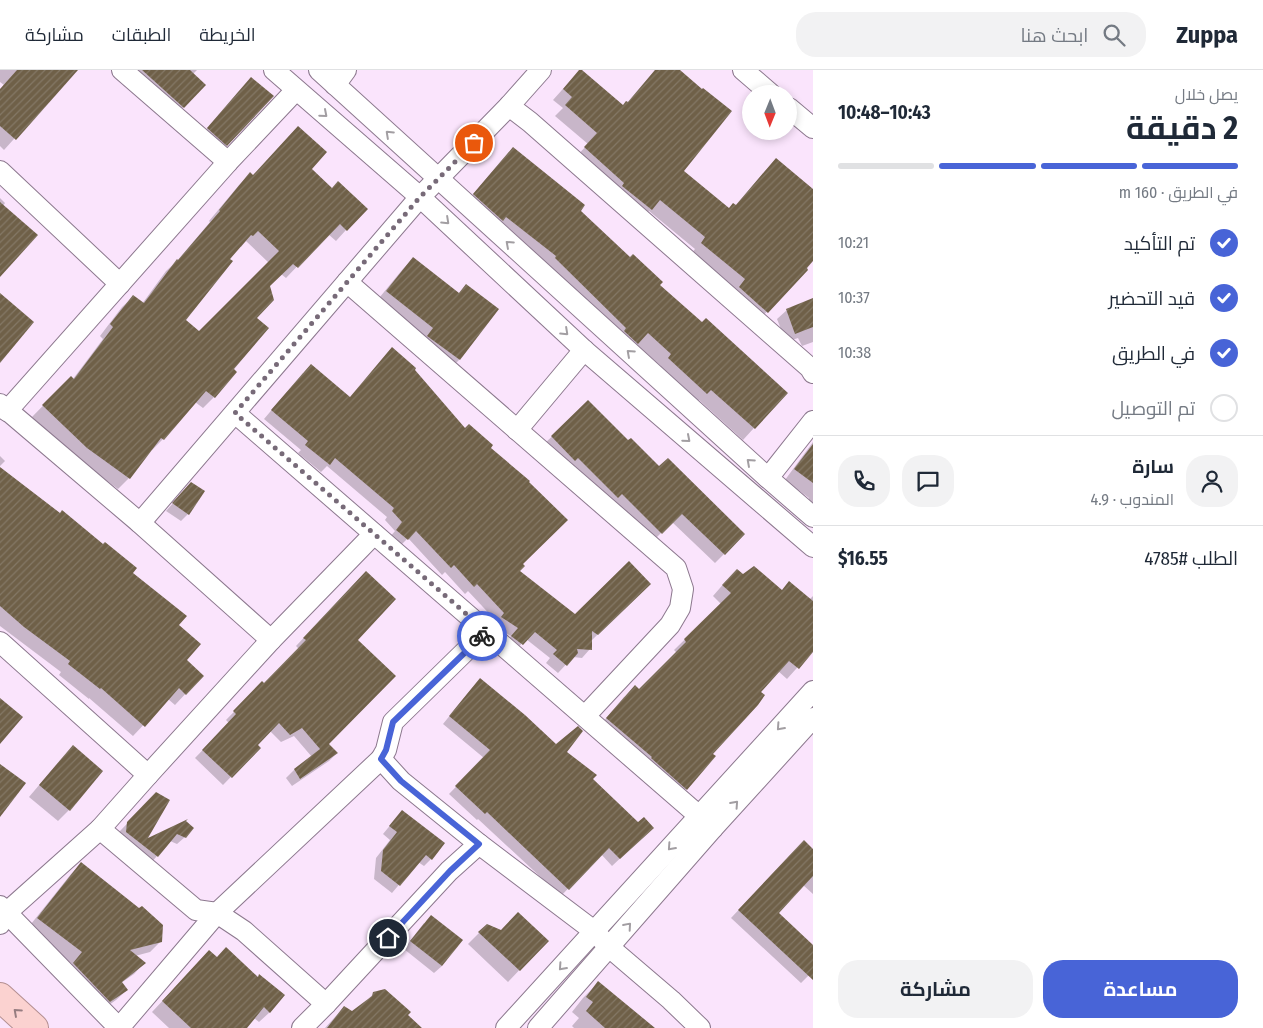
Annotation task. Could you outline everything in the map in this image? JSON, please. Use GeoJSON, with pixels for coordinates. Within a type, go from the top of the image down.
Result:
{"type":"FeatureCollection","features":[{"type":"Feature","properties":{"kind":"highway"},"geometry":{"type":"LineString","coordinates":[[0,997],[34,1028]]}},
{"type":"Feature","properties":{"kind":"street"},"geometry":{"type":"LineString","coordinates":[[122,70],[228,162]]}},
{"type":"Feature","properties":{"kind":"street"},"geometry":{"type":"LineString","coordinates":[[274,70],[420,197],[584,350],[813,547]]}},
{"type":"Feature","properties":{"kind":"street"},"geometry":{"type":"LineString","coordinates":[[319,70],[341,77],[438,179],[813,517]]}},
{"type":"Feature","properties":{"kind":"street"},"geometry":{"type":"LineString","coordinates":[[140,523],[420,197],[509,106],[541,70]]}},
{"type":"Feature","properties":{"kind":"street"},"geometry":{"type":"LineString","coordinates":[[743,70],[760,85]]}},
{"type":"Feature","properties":{"kind":"street"},"geometry":{"type":"LineString","coordinates":[[271,640],[140,523],[4,408],[120,284],[228,162],[296,90]]}},
{"type":"Feature","properties":{"kind":"street"},"geometry":{"type":"LineString","coordinates":[[509,106],[530,122],[812,370]]}},
{"type":"Feature","properties":{"kind":"street"},"geometry":{"type":"LineString","coordinates":[[798,116],[813,128]]}},
{"type":"Feature","properties":{"kind":"street"},"geometry":{"type":"LineString","coordinates":[[0,171],[120,284]]}},
{"type":"Feature","properties":{"kind":"street"},"geometry":{"type":"LineString","coordinates":[[347,282],[676,568],[683,589],[680,608],[670,625],[584,716]]}},
{"type":"Feature","properties":{"kind":"street"},"geometry":{"type":"LineString","coordinates":[[517,430],[584,350]]}},
{"type":"Feature","properties":{"kind":"street"},"geometry":{"type":"LineString","coordinates":[[235,413],[706,822]]}},
{"type":"Feature","properties":{"kind":"street"},"geometry":{"type":"LineString","coordinates":[[768,478],[813,421]]}},
{"type":"Feature","properties":{"kind":"street"},"geometry":{"type":"LineString","coordinates":[[374,534],[271,640],[100,829],[2,914],[119,1028],[217,913],[381,759],[386,750],[393,722],[486,631]]}},
{"type":"Feature","properties":{"kind":"street"},"geometry":{"type":"LineString","coordinates":[[0,642],[148,775]]}},
{"type":"Feature","properties":{"kind":"street"},"geometry":{"type":"LineString","coordinates":[[538,1028],[609,947],[706,822],[813,691]]}},
{"type":"Feature","properties":{"kind":"street"},"geometry":{"type":"LineString","coordinates":[[506,1028],[594,931],[813,718]]}},
{"type":"Feature","properties":{"kind":"street"},"geometry":{"type":"LineString","coordinates":[[381,759],[401,781],[479,844],[594,931],[609,947],[671,1000],[700,1028]]}},
{"type":"Feature","properties":{"kind":"street"},"geometry":{"type":"LineString","coordinates":[[100,829],[196,910],[217,913],[244,931],[326,1004]]}},
{"type":"Feature","properties":{"kind":"street"},"geometry":{"type":"LineString","coordinates":[[302,1028],[450,871],[479,844]]}},
{"type":"Feature","properties":{"kind":"street"},"geometry":{"type":"LineString","coordinates":[[544,987],[560,1002]]}},
{"type":"Feature","properties":{"kind":"building"},"geometry":{"type":"Polygon","coordinates":[[[17,70],[78,70],[16,140],[0,126],[0,89],[17,70]]]}},
{"type":"Feature","properties":{"kind":"building"},"geometry":{"type":"Polygon","coordinates":[[[142,70],[190,70],[206,85],[184,108],[142,70]]]}},
{"type":"Feature","properties":{"kind":"building"},"geometry":{"type":"Polygon","coordinates":[[[579,70],[582,70],[623,105],[626,101],[628,102],[655,70],[680,70],[732,111],[684,171],[729,208],[733,203],[736,205],[776,158],[813,189],[813,261],[807,268],[808,270],[768,313],[739,287],[745,279],[701,243],[705,237],[660,200],[652,210],[622,186],[624,183],[584,147],[597,133],[565,105],[572,97],[563,89],[579,70]]]}},
{"type":"Feature","properties":{"kind":"building"},"geometry":{"type":"Polygon","coordinates":[[[251,77],[274,96],[227,146],[207,128],[251,77]]]}},
{"type":"Feature","properties":{"kind":"building"},"geometry":{"type":"Polygon","coordinates":[[[298,126],[327,152],[312,169],[332,188],[338,181],[368,209],[347,231],[340,224],[298,268],[293,264],[270,286],[274,300],[257,318],[269,328],[234,369],[237,372],[215,398],[206,391],[164,440],[161,438],[130,479],[87,448],[42,405],[71,376],[74,379],[113,327],[110,324],[133,295],[144,303],[177,259],[220,211],[250,172],[253,175],[298,126]],[[258,231],[253,236],[251,235],[230,259],[233,261],[186,320],[199,331],[279,251],[258,231]]]}},
{"type":"Feature","properties":{"kind":"building"},"geometry":{"type":"Polygon","coordinates":[[[513,147],[585,205],[581,211],[630,257],[633,254],[663,282],[660,285],[702,322],[706,318],[788,393],[755,429],[711,390],[707,394],[668,358],[671,354],[648,333],[638,344],[624,331],[626,328],[555,258],[556,256],[506,217],[503,221],[473,194],[513,147]]]}},
{"type":"Feature","properties":{"kind":"building"},"geometry":{"type":"Polygon","coordinates":[[[0,202],[38,235],[0,277],[0,202]]]}},
{"type":"Feature","properties":{"kind":"building"},"geometry":{"type":"Polygon","coordinates":[[[413,257],[459,293],[466,284],[499,309],[460,360],[427,336],[433,328],[386,291],[413,257]]]}},
{"type":"Feature","properties":{"kind":"building"},"geometry":{"type":"Polygon","coordinates":[[[0,293],[34,322],[0,363],[0,293]]]}},
{"type":"Feature","properties":{"kind":"building"},"geometry":{"type":"Polygon","coordinates":[[[813,298],[813,327],[795,334],[786,309],[813,298]]]}},
{"type":"Feature","properties":{"kind":"building"},"geometry":{"type":"Polygon","coordinates":[[[392,347],[416,368],[415,370],[465,428],[469,424],[493,445],[491,448],[530,481],[568,520],[523,564],[525,566],[520,571],[575,614],[629,561],[651,584],[598,635],[592,631],[592,650],[577,649],[578,653],[567,666],[553,654],[557,650],[535,632],[523,645],[511,636],[518,628],[501,617],[504,613],[477,584],[474,587],[454,565],[451,568],[416,531],[408,540],[396,530],[402,522],[392,511],[394,508],[335,458],[330,465],[305,445],[308,441],[271,410],[311,364],[350,397],[392,347]]]}},
{"type":"Feature","properties":{"kind":"building"},"geometry":{"type":"Polygon","coordinates":[[[588,400],[628,440],[631,438],[659,466],[668,458],[745,534],[725,555],[682,514],[662,534],[622,494],[618,498],[578,458],[575,461],[551,436],[588,400]]]}},
{"type":"Feature","properties":{"kind":"building"},"geometry":{"type":"Polygon","coordinates":[[[813,444],[813,483],[794,469],[813,444]]]}},
{"type":"Feature","properties":{"kind":"building"},"geometry":{"type":"Polygon","coordinates":[[[0,467],[60,513],[62,510],[103,544],[105,542],[137,568],[133,573],[187,616],[179,625],[201,644],[187,660],[204,676],[186,695],[179,688],[145,727],[101,688],[68,664],[70,661],[24,627],[0,606],[0,467]]]}},
{"type":"Feature","properties":{"kind":"building"},"geometry":{"type":"Polygon","coordinates":[[[191,482],[205,491],[189,515],[172,503],[191,482]]]}},
{"type":"Feature","properties":{"kind":"building"},"geometry":{"type":"Polygon","coordinates":[[[754,566],[782,590],[789,581],[813,601],[813,652],[799,669],[789,661],[761,692],[765,695],[758,705],[713,754],[716,756],[687,790],[606,718],[635,685],[639,689],[686,642],[684,639],[731,593],[722,585],[737,569],[743,574],[754,566]]]}},
{"type":"Feature","properties":{"kind":"building"},"geometry":{"type":"Polygon","coordinates":[[[366,571],[396,599],[358,640],[396,676],[329,744],[338,753],[300,779],[294,769],[320,749],[302,728],[290,735],[279,723],[258,745],[261,748],[232,778],[202,750],[236,714],[233,711],[262,681],[264,683],[306,640],[303,638],[366,571]]]}},
{"type":"Feature","properties":{"kind":"building"},"geometry":{"type":"Polygon","coordinates":[[[480,678],[525,715],[556,744],[578,726],[583,731],[567,752],[597,775],[593,779],[638,822],[644,817],[654,828],[620,859],[609,848],[569,890],[487,812],[485,814],[455,786],[490,750],[449,716],[480,678]]]}},
{"type":"Feature","properties":{"kind":"building"},"geometry":{"type":"Polygon","coordinates":[[[0,698],[23,717],[0,744],[0,698]]]}},
{"type":"Feature","properties":{"kind":"building"},"geometry":{"type":"Polygon","coordinates":[[[73,745],[103,771],[70,811],[39,785],[73,745]]]}},
{"type":"Feature","properties":{"kind":"building"},"geometry":{"type":"Polygon","coordinates":[[[0,764],[26,783],[0,817],[0,764]]]}},
{"type":"Feature","properties":{"kind":"building"},"geometry":{"type":"Polygon","coordinates":[[[156,792],[170,800],[148,838],[188,819],[186,821],[194,828],[186,838],[177,834],[158,857],[126,832],[127,822],[156,792]]]}},
{"type":"Feature","properties":{"kind":"building"},"geometry":{"type":"Polygon","coordinates":[[[402,810],[445,843],[432,860],[426,855],[400,886],[381,871],[383,850],[397,832],[389,826],[402,810]]]}},
{"type":"Feature","properties":{"kind":"building"},"geometry":{"type":"Polygon","coordinates":[[[804,840],[813,849],[813,876],[779,913],[813,945],[813,980],[738,910],[804,840]]]}},
{"type":"Feature","properties":{"kind":"building"},"geometry":{"type":"Polygon","coordinates":[[[81,862],[139,908],[142,906],[163,925],[162,942],[130,950],[146,963],[122,982],[128,990],[110,1002],[73,963],[82,952],[37,918],[81,862]]]}},
{"type":"Feature","properties":{"kind":"building"},"geometry":{"type":"Polygon","coordinates":[[[518,912],[549,941],[520,971],[478,932],[487,924],[501,930],[518,912]]]}},
{"type":"Feature","properties":{"kind":"building"},"geometry":{"type":"Polygon","coordinates":[[[431,915],[463,940],[442,966],[410,941],[431,915]]]}},
{"type":"Feature","properties":{"kind":"building"},"geometry":{"type":"Polygon","coordinates":[[[226,947],[258,977],[259,974],[285,995],[270,1013],[264,1007],[247,1028],[191,1028],[162,1001],[209,950],[217,957],[226,947]]]}},
{"type":"Feature","properties":{"kind":"building"},"geometry":{"type":"Polygon","coordinates":[[[598,981],[655,1028],[605,1028],[586,1011],[593,1002],[586,997],[598,981]]]}},
{"type":"Feature","properties":{"kind":"building"},"geometry":{"type":"Polygon","coordinates":[[[385,989],[411,1012],[408,1015],[422,1028],[327,1028],[344,1006],[352,1011],[372,996],[373,992],[385,989]]]}},
{"type":"Feature","properties":{"kind":"way so far"},"geometry":{"type":"LineString","coordinates":[[474,143],[420,197],[235,413],[486,631],[482,636]]}},
{"type":"Feature","properties":{"kind":"route"},"geometry":{"type":"LineString","coordinates":[[388,938],[450,871],[479,844],[401,781],[381,759],[386,750],[393,722],[482,636]]}}]}
